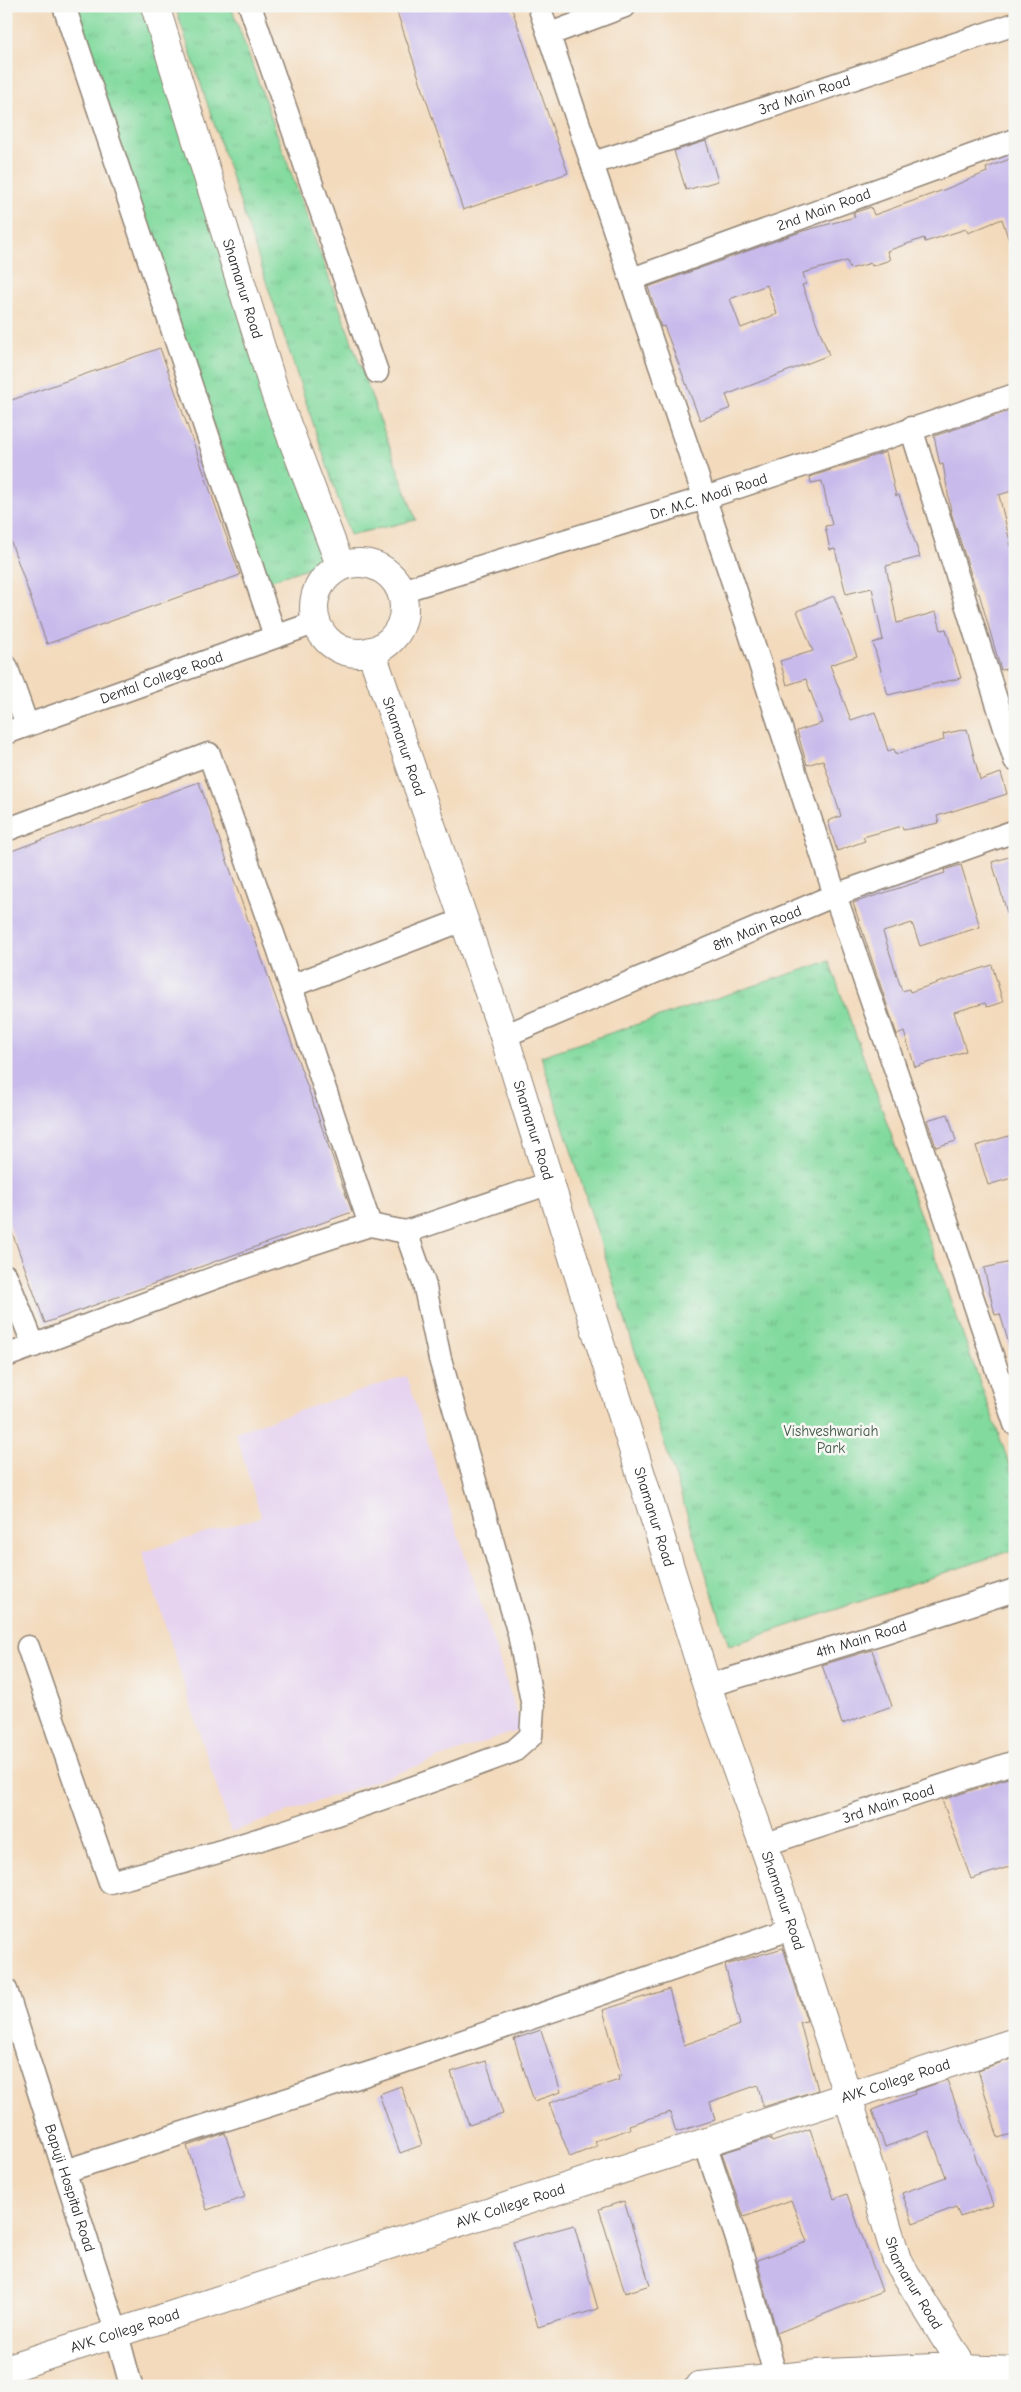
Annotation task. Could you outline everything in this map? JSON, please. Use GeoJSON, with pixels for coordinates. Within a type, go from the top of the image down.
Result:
{"type":"FeatureCollection","features":[{"type":"Feature","properties":{"kind":"main road","name":"Shamanur Road"},"geometry":{"type":"LineString","coordinates":[[155,6],[276,396],[341,567]]}},
{"type":"Feature","properties":{"kind":"main road"},"geometry":{"type":"LineString","coordinates":[[354,563],[377,566],[395,580],[404,601],[401,624],[395,636],[386,645],[362,653],[349,652],[337,647],[327,639],[317,622],[315,603],[318,590],[325,579],[341,567],[354,563]]}},
{"type":"Feature","properties":{"kind":"main road","name":"Shamanur Road"},"geometry":{"type":"LineString","coordinates":[[371,651],[504,1036],[642,1485],[707,1686],[793,1928],[848,2097],[897,2260],[964,2369]]}},
{"type":"Feature","properties":{"kind":"main road","name":"AVK College Road"},"geometry":{"type":"LineString","coordinates":[[6,2370],[1015,2042]]}},
{"type":"Feature","properties":{"kind":"main road"},"geometry":{"type":"LineString","coordinates":[[699,2386],[934,2368],[964,2369],[1014,2376]]}},
{"type":"Feature","properties":{"kind":"street"},"geometry":{"type":"LineString","coordinates":[[64,6],[276,636]]}},
{"type":"Feature","properties":{"kind":"street"},"geometry":{"type":"LineString","coordinates":[[250,6],[377,372]]}},
{"type":"Feature","properties":{"kind":"street"},"geometry":{"type":"LineString","coordinates":[[539,6],[705,498],[834,895],[905,1097],[1015,1424]]}},
{"type":"Feature","properties":{"kind":"street"},"geometry":{"type":"LineString","coordinates":[[550,34],[625,6]]}},
{"type":"Feature","properties":{"kind":"street","name":"3rd Main Road"},"geometry":{"type":"LineString","coordinates":[[593,163],[758,111],[1015,24]]}},
{"type":"Feature","properties":{"kind":"street","name":"2nd Main Road"},"geometry":{"type":"LineString","coordinates":[[632,279],[1015,140]]}},
{"type":"Feature","properties":{"kind":"street","name":"Dr. M.C. Modi Road"},"geometry":{"type":"LineString","coordinates":[[400,590],[705,498],[1015,395]]}},
{"type":"Feature","properties":{"kind":"street"},"geometry":{"type":"LineString","coordinates":[[911,428],[1015,760]]}},
{"type":"Feature","properties":{"kind":"street","name":"Dental College Road"},"geometry":{"type":"LineString","coordinates":[[6,733],[317,622]]}},
{"type":"Feature","properties":{"kind":"street"},"geometry":{"type":"LineString","coordinates":[[6,666],[27,725]]}},
{"type":"Feature","properties":{"kind":"street"},"geometry":{"type":"LineString","coordinates":[[6,830],[209,754],[291,986],[370,1225]]}},
{"type":"Feature","properties":{"kind":"street","name":"8th Main Road"},"geometry":{"type":"LineString","coordinates":[[504,1036],[834,895],[1015,831]]}},
{"type":"Feature","properties":{"kind":"street"},"geometry":{"type":"LineString","coordinates":[[291,986],[463,920]]}},
{"type":"Feature","properties":{"kind":"street"},"geometry":{"type":"LineString","coordinates":[[6,1356],[258,1262],[370,1225],[406,1232],[550,1183]]}},
{"type":"Feature","properties":{"kind":"street"},"geometry":{"type":"LineString","coordinates":[[28,1647],[110,1882],[242,1846],[417,1786],[514,1751],[531,1736],[533,1707],[519,1634],[443,1368],[424,1283],[406,1232]]}},
{"type":"Feature","properties":{"kind":"street"},"geometry":{"type":"LineString","coordinates":[[6,1276],[34,1346]]}},
{"type":"Feature","properties":{"kind":"street","name":"4th Main Road"},"geometry":{"type":"LineString","coordinates":[[707,1686],[1015,1590]]}},
{"type":"Feature","properties":{"kind":"street","name":"3rd Main Road"},"geometry":{"type":"LineString","coordinates":[[763,1845],[1015,1762]]}},
{"type":"Feature","properties":{"kind":"street"},"geometry":{"type":"LineString","coordinates":[[65,2171],[376,2072],[793,1928]]}},
{"type":"Feature","properties":{"kind":"street","name":"Bapuji Hospital Road"},"geometry":{"type":"LineString","coordinates":[[6,1990],[117,2334],[130,2386]]}},
{"type":"Feature","properties":{"kind":"street"},"geometry":{"type":"LineString","coordinates":[[705,2143],[740,2248],[791,2380]]}},
{"type":"Feature","properties":{"kind":"shaded area"},"geometry":{"type":"Polygon","coordinates":[[[406,1376],[522,1729],[231,1832],[142,1552],[261,1517],[235,1432],[406,1376]]]}},
{"type":"Feature","properties":{"kind":"green space"},"geometry":{"type":"Polygon","coordinates":[[[70,6],[149,6],[332,559],[267,582],[70,6]]]}},
{"type":"Feature","properties":{"kind":"green space"},"geometry":{"type":"Polygon","coordinates":[[[175,6],[231,6],[416,520],[350,535],[175,6]]]}},
{"type":"Feature","properties":{"kind":"green space","name":"Vishveshwariah Park"},"geometry":{"type":"Polygon","coordinates":[[[829,961],[1015,1480],[1015,1549],[729,1646],[541,1056],[829,961]]]}},
{"type":"Feature","properties":{"kind":"building"},"geometry":{"type":"Polygon","coordinates":[[[395,6],[511,6],[568,173],[463,210],[395,6]]]}},
{"type":"Feature","properties":{"kind":"building"},"geometry":{"type":"Polygon","coordinates":[[[706,141],[718,181],[686,190],[674,151],[706,141]]]}},
{"type":"Feature","properties":{"kind":"building"},"geometry":{"type":"Polygon","coordinates":[[[1010,159],[1015,172],[1015,246],[1011,247],[1002,219],[968,233],[966,229],[925,242],[924,238],[887,251],[890,260],[872,266],[871,263],[850,269],[847,261],[803,273],[806,284],[802,285],[829,355],[726,395],[731,408],[700,420],[664,326],[661,327],[648,287],[803,231],[855,217],[853,213],[871,207],[874,215],[987,172],[986,168],[1010,159]],[[767,285],[730,299],[741,328],[777,314],[767,285]]]}},
{"type":"Feature","properties":{"kind":"building"},"geometry":{"type":"Polygon","coordinates":[[[160,348],[240,575],[47,644],[6,528],[6,402],[160,348]]]}},
{"type":"Feature","properties":{"kind":"building"},"geometry":{"type":"Polygon","coordinates":[[[1015,409],[1015,490],[999,495],[1011,546],[1015,545],[1015,667],[1001,670],[979,593],[977,593],[951,512],[943,464],[940,465],[934,436],[1015,409]]]}},
{"type":"Feature","properties":{"kind":"building"},"geometry":{"type":"Polygon","coordinates":[[[886,452],[896,496],[899,495],[920,557],[886,566],[897,623],[936,612],[941,630],[946,629],[961,678],[888,695],[873,643],[883,640],[872,588],[846,594],[835,549],[830,550],[825,526],[832,525],[822,481],[811,483],[810,477],[886,452]]]}},
{"type":"Feature","properties":{"kind":"building"},"geometry":{"type":"Polygon","coordinates":[[[834,596],[857,656],[830,665],[851,720],[875,712],[888,751],[894,749],[896,754],[944,740],[943,734],[967,729],[980,780],[1001,773],[1007,794],[937,816],[939,823],[903,830],[902,826],[863,837],[865,841],[837,851],[828,821],[841,816],[823,760],[807,765],[797,731],[822,723],[806,679],[787,685],[780,661],[813,651],[797,611],[834,596]]]}},
{"type":"Feature","properties":{"kind":"building"},"geometry":{"type":"Polygon","coordinates":[[[199,782],[352,1212],[45,1323],[6,1216],[6,853],[199,782]]]}},
{"type":"Feature","properties":{"kind":"building"},"geometry":{"type":"Polygon","coordinates":[[[1015,855],[1015,925],[1011,926],[992,862],[1015,855]]]}},
{"type":"Feature","properties":{"kind":"building"},"geometry":{"type":"Polygon","coordinates":[[[961,865],[980,927],[920,946],[912,923],[883,932],[902,991],[909,989],[910,992],[992,965],[1003,1002],[987,1007],[985,1003],[954,1012],[966,1051],[915,1067],[904,1032],[897,1035],[853,903],[945,873],[944,870],[961,865]]]}},
{"type":"Feature","properties":{"kind":"building"},"geometry":{"type":"Polygon","coordinates":[[[948,1114],[956,1141],[936,1147],[927,1120],[948,1114]]]}},
{"type":"Feature","properties":{"kind":"building"},"geometry":{"type":"Polygon","coordinates":[[[1015,1134],[1015,1177],[988,1185],[976,1146],[1015,1134]]]}},
{"type":"Feature","properties":{"kind":"building"},"geometry":{"type":"Polygon","coordinates":[[[1015,1261],[1015,1350],[1011,1351],[1000,1314],[995,1315],[984,1268],[1015,1261]]]}},
{"type":"Feature","properties":{"kind":"building"},"geometry":{"type":"Polygon","coordinates":[[[872,1650],[892,1706],[842,1724],[822,1665],[872,1650]]]}},
{"type":"Feature","properties":{"kind":"building"},"geometry":{"type":"Polygon","coordinates":[[[1008,1778],[1015,1795],[1015,1865],[971,1879],[942,1800],[1008,1778]]]}},
{"type":"Feature","properties":{"kind":"building"},"geometry":{"type":"Polygon","coordinates":[[[783,1948],[807,2021],[800,2022],[818,2090],[763,2107],[758,2085],[710,2102],[715,2120],[676,2132],[670,2112],[629,2125],[630,2129],[595,2141],[597,2146],[570,2157],[549,2103],[619,2080],[618,2076],[621,2075],[603,2010],[669,1989],[684,2045],[740,2025],[725,1965],[783,1948]]]}},
{"type":"Feature","properties":{"kind":"building"},"geometry":{"type":"Polygon","coordinates":[[[541,2030],[561,2092],[534,2101],[514,2039],[541,2030]]]}},
{"type":"Feature","properties":{"kind":"building"},"geometry":{"type":"Polygon","coordinates":[[[1015,2058],[1015,2133],[998,2138],[978,2070],[1015,2058]]]}},
{"type":"Feature","properties":{"kind":"building"},"geometry":{"type":"Polygon","coordinates":[[[486,2061],[503,2114],[469,2125],[451,2072],[486,2061]]]}},
{"type":"Feature","properties":{"kind":"building"},"geometry":{"type":"Polygon","coordinates":[[[947,2080],[993,2205],[960,2217],[956,2207],[913,2223],[902,2193],[946,2177],[929,2131],[885,2147],[872,2110],[915,2094],[914,2091],[947,2080]]]}},
{"type":"Feature","properties":{"kind":"building"},"geometry":{"type":"Polygon","coordinates":[[[401,2086],[422,2145],[400,2153],[379,2094],[401,2086]]]}},
{"type":"Feature","properties":{"kind":"building"},"geometry":{"type":"Polygon","coordinates":[[[810,2129],[834,2199],[847,2194],[882,2291],[777,2333],[757,2260],[807,2242],[791,2200],[744,2217],[722,2153],[770,2138],[772,2142],[810,2129]]]}},
{"type":"Feature","properties":{"kind":"building"},"geometry":{"type":"Polygon","coordinates":[[[225,2133],[245,2197],[207,2210],[187,2146],[225,2133]]]}},
{"type":"Feature","properties":{"kind":"building"},"geometry":{"type":"Polygon","coordinates":[[[624,2201],[650,2285],[625,2293],[599,2209],[624,2201]]]}},
{"type":"Feature","properties":{"kind":"building"},"geometry":{"type":"Polygon","coordinates":[[[574,2225],[598,2309],[538,2327],[513,2242],[574,2225]]]}}]}
